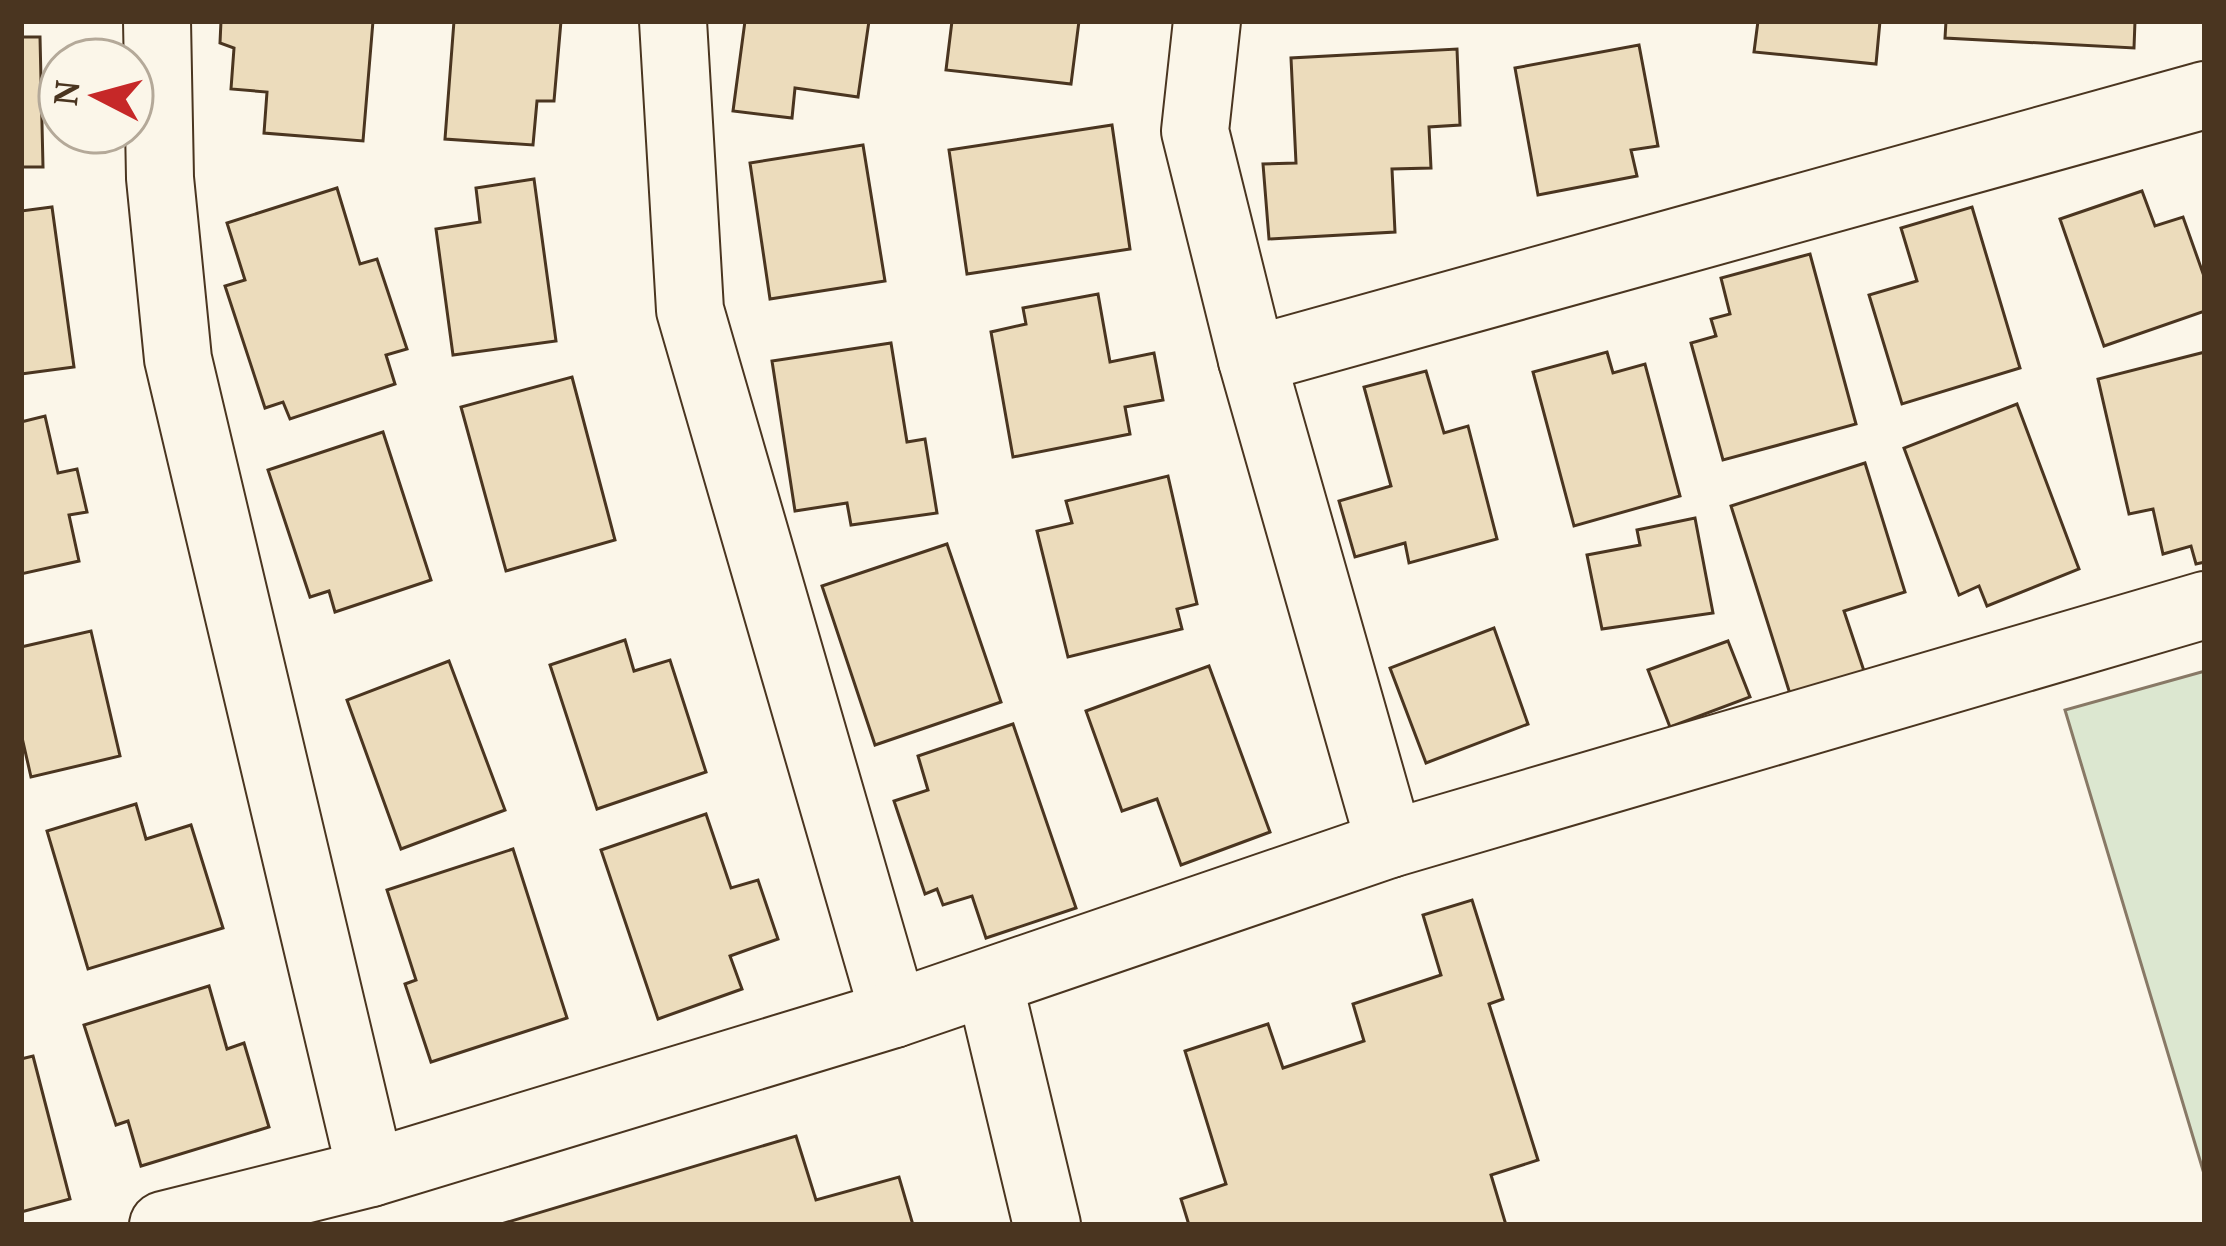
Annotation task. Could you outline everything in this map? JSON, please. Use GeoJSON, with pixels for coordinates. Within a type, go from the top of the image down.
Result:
{"type":"FeatureCollection","features":[{"type":"Feature","properties":{"kind":"street"},"geometry":{"type":"LineString","coordinates":[[158,21],[160,178],[178,358],[371,1173]]}},
{"type":"Feature","properties":{"kind":"street"},"geometry":{"type":"LineString","coordinates":[[673,21],[690,310],[894,1014]]}},
{"type":"Feature","properties":{"kind":"street"},"geometry":{"type":"LineString","coordinates":[[1207,21],[1195,131],[1252,361],[1390,844]]}},
{"type":"Feature","properties":{"kind":"street"},"geometry":{"type":"LineString","coordinates":[[1252,361],[2205,95]]}},
{"type":"Feature","properties":{"kind":"street"},"geometry":{"type":"LineString","coordinates":[[163,1225],[371,1173],[894,1014],[1390,844],[2205,605]]}},
{"type":"Feature","properties":{"kind":"street"},"geometry":{"type":"LineString","coordinates":[[989,983],[1047,1225]]}},
{"type":"Feature","properties":{"kind":"green space"},"geometry":{"type":"Polygon","coordinates":[[[2205,671],[2205,1177],[2065,710],[2205,671]]]}},
{"type":"Feature","properties":{"kind":"building"},"geometry":{"type":"Polygon","coordinates":[[[221,21],[373,21],[363,141],[264,133],[267,92],[231,89],[234,48],[220,43],[221,21]]]}},
{"type":"Feature","properties":{"kind":"building"},"geometry":{"type":"Polygon","coordinates":[[[454,21],[561,21],[554,101],[537,101],[533,145],[445,139],[454,21]]]}},
{"type":"Feature","properties":{"kind":"building"},"geometry":{"type":"Polygon","coordinates":[[[745,21],[869,21],[858,97],[795,88],[792,118],[733,111],[745,21]]]}},
{"type":"Feature","properties":{"kind":"building"},"geometry":{"type":"Polygon","coordinates":[[[952,21],[1079,21],[1071,84],[946,70],[952,21]]]}},
{"type":"Feature","properties":{"kind":"building"},"geometry":{"type":"Polygon","coordinates":[[[1758,21],[1880,21],[1876,64],[1754,52],[1758,21]]]}},
{"type":"Feature","properties":{"kind":"building"},"geometry":{"type":"Polygon","coordinates":[[[1946,21],[2135,21],[2134,48],[1945,38],[1946,21]]]}},
{"type":"Feature","properties":{"kind":"building"},"geometry":{"type":"Polygon","coordinates":[[[21,37],[36,37],[36,156],[43,156],[43,167],[21,167],[21,37]]]}},
{"type":"Feature","properties":{"kind":"building"},"geometry":{"type":"Polygon","coordinates":[[[1639,45],[1658,146],[1631,150],[1637,176],[1538,195],[1515,68],[1639,45]]]}},
{"type":"Feature","properties":{"kind":"building"},"geometry":{"type":"Polygon","coordinates":[[[1457,49],[1460,125],[1429,127],[1431,168],[1392,169],[1395,232],[1269,239],[1263,164],[1296,163],[1291,58],[1457,49]]]}},
{"type":"Feature","properties":{"kind":"building"},"geometry":{"type":"Polygon","coordinates":[[[1112,125],[1130,249],[967,274],[949,150],[1112,125]]]}},
{"type":"Feature","properties":{"kind":"building"},"geometry":{"type":"Polygon","coordinates":[[[863,145],[885,281],[770,299],[750,163],[863,145]]]}},
{"type":"Feature","properties":{"kind":"building"},"geometry":{"type":"Polygon","coordinates":[[[534,179],[556,341],[453,355],[436,229],[480,222],[476,188],[534,179]]]}},
{"type":"Feature","properties":{"kind":"building"},"geometry":{"type":"Polygon","coordinates":[[[337,188],[360,264],[377,259],[407,349],[386,355],[395,384],[290,419],[283,402],[265,408],[225,286],[245,280],[227,223],[337,188]]]}},
{"type":"Feature","properties":{"kind":"building"},"geometry":{"type":"Polygon","coordinates":[[[2142,191],[2155,226],[2183,217],[2205,279],[2205,311],[2104,346],[2060,219],[2142,191]]]}},
{"type":"Feature","properties":{"kind":"building"},"geometry":{"type":"Polygon","coordinates":[[[52,207],[74,367],[21,374],[21,211],[52,207]]]}},
{"type":"Feature","properties":{"kind":"building"},"geometry":{"type":"Polygon","coordinates":[[[1972,207],[2020,368],[1902,404],[1869,295],[1917,281],[1901,228],[1972,207]]]}},
{"type":"Feature","properties":{"kind":"building"},"geometry":{"type":"Polygon","coordinates":[[[1810,254],[1856,424],[1723,460],[1691,343],[1716,336],[1711,319],[1730,314],[1721,278],[1810,254]]]}},
{"type":"Feature","properties":{"kind":"building"},"geometry":{"type":"Polygon","coordinates":[[[1098,294],[1110,362],[1154,353],[1163,400],[1125,407],[1130,434],[1013,457],[991,332],[1026,324],[1023,308],[1098,294]]]}},
{"type":"Feature","properties":{"kind":"building"},"geometry":{"type":"Polygon","coordinates":[[[891,343],[907,442],[925,439],[937,513],[851,525],[847,503],[795,511],[772,361],[891,343]]]}},
{"type":"Feature","properties":{"kind":"building"},"geometry":{"type":"Polygon","coordinates":[[[1607,352],[1613,373],[1645,364],[1680,496],[1574,526],[1533,372],[1607,352]]]}},
{"type":"Feature","properties":{"kind":"building"},"geometry":{"type":"Polygon","coordinates":[[[2205,352],[2205,562],[2196,564],[2191,546],[2163,554],[2153,509],[2129,514],[2098,379],[2205,352]]]}},
{"type":"Feature","properties":{"kind":"building"},"geometry":{"type":"Polygon","coordinates":[[[1426,371],[1444,433],[1468,426],[1497,539],[1409,563],[1405,543],[1355,557],[1339,501],[1391,486],[1364,387],[1426,371]]]}},
{"type":"Feature","properties":{"kind":"building"},"geometry":{"type":"Polygon","coordinates":[[[572,377],[615,540],[506,571],[461,407],[572,377]]]}},
{"type":"Feature","properties":{"kind":"building"},"geometry":{"type":"Polygon","coordinates":[[[2017,404],[2079,569],[1987,606],[1979,586],[1959,595],[1904,448],[2017,404]]]}},
{"type":"Feature","properties":{"kind":"building"},"geometry":{"type":"Polygon","coordinates":[[[45,416],[58,473],[77,469],[87,512],[69,515],[79,561],[21,574],[21,422],[45,416]]]}},
{"type":"Feature","properties":{"kind":"building"},"geometry":{"type":"Polygon","coordinates":[[[383,432],[431,580],[335,612],[329,591],[310,597],[268,470],[383,432]]]}},
{"type":"Feature","properties":{"kind":"building"},"geometry":{"type":"Polygon","coordinates":[[[1865,463],[1905,592],[1844,611],[1865,674],[1791,697],[1731,506],[1865,463]]]}},
{"type":"Feature","properties":{"kind":"building"},"geometry":{"type":"Polygon","coordinates":[[[1168,476],[1197,604],[1177,609],[1182,629],[1068,657],[1037,531],[1072,523],[1066,501],[1168,476]]]}},
{"type":"Feature","properties":{"kind":"building"},"geometry":{"type":"Polygon","coordinates":[[[1695,518],[1713,613],[1602,629],[1587,555],[1640,545],[1637,530],[1695,518]]]}},
{"type":"Feature","properties":{"kind":"building"},"geometry":{"type":"Polygon","coordinates":[[[947,544],[1001,702],[875,745],[822,586],[947,544]]]}},
{"type":"Feature","properties":{"kind":"building"},"geometry":{"type":"Polygon","coordinates":[[[1494,628],[1528,724],[1426,763],[1390,668],[1494,628]]]}},
{"type":"Feature","properties":{"kind":"building"},"geometry":{"type":"Polygon","coordinates":[[[91,631],[120,756],[31,777],[21,733],[21,647],[91,631]]]}},
{"type":"Feature","properties":{"kind":"building"},"geometry":{"type":"Polygon","coordinates":[[[625,640],[634,671],[670,660],[706,772],[597,809],[550,665],[625,640]]]}},
{"type":"Feature","properties":{"kind":"building"},"geometry":{"type":"Polygon","coordinates":[[[1728,641],[1750,697],[1670,727],[1648,670],[1728,641]]]}},
{"type":"Feature","properties":{"kind":"building"},"geometry":{"type":"Polygon","coordinates":[[[449,661],[505,810],[401,849],[347,700],[449,661]]]}},
{"type":"Feature","properties":{"kind":"building"},"geometry":{"type":"Polygon","coordinates":[[[1209,666],[1270,832],[1181,865],[1157,799],[1122,811],[1086,711],[1209,666]]]}},
{"type":"Feature","properties":{"kind":"building"},"geometry":{"type":"Polygon","coordinates":[[[1013,724],[1076,908],[986,938],[972,896],[943,905],[937,889],[925,894],[894,801],[928,790],[918,756],[1013,724]]]}},
{"type":"Feature","properties":{"kind":"building"},"geometry":{"type":"Polygon","coordinates":[[[136,804],[146,839],[191,825],[223,928],[88,969],[47,831],[136,804]]]}},
{"type":"Feature","properties":{"kind":"building"},"geometry":{"type":"Polygon","coordinates":[[[706,814],[731,888],[758,880],[778,939],[730,956],[742,989],[658,1019],[601,850],[706,814]]]}},
{"type":"Feature","properties":{"kind":"building"},"geometry":{"type":"Polygon","coordinates":[[[513,849],[567,1018],[431,1062],[405,984],[416,980],[387,890],[513,849]]]}},
{"type":"Feature","properties":{"kind":"building"},"geometry":{"type":"Polygon","coordinates":[[[1472,900],[1503,999],[1489,1004],[1538,1160],[1491,1175],[1506,1225],[1189,1225],[1181,1199],[1226,1184],[1185,1051],[1268,1024],[1283,1068],[1364,1041],[1353,1004],[1441,975],[1423,915],[1472,900]]]}},
{"type":"Feature","properties":{"kind":"building"},"geometry":{"type":"Polygon","coordinates":[[[209,986],[227,1049],[244,1043],[269,1127],[141,1166],[128,1121],[116,1125],[84,1025],[209,986]]]}},
{"type":"Feature","properties":{"kind":"building"},"geometry":{"type":"Polygon","coordinates":[[[33,1056],[70,1199],[21,1212],[21,1059],[33,1056]]]}},
{"type":"Feature","properties":{"kind":"building"},"geometry":{"type":"Polygon","coordinates":[[[796,1136],[816,1200],[899,1177],[913,1225],[498,1225],[796,1136]]]}}]}
